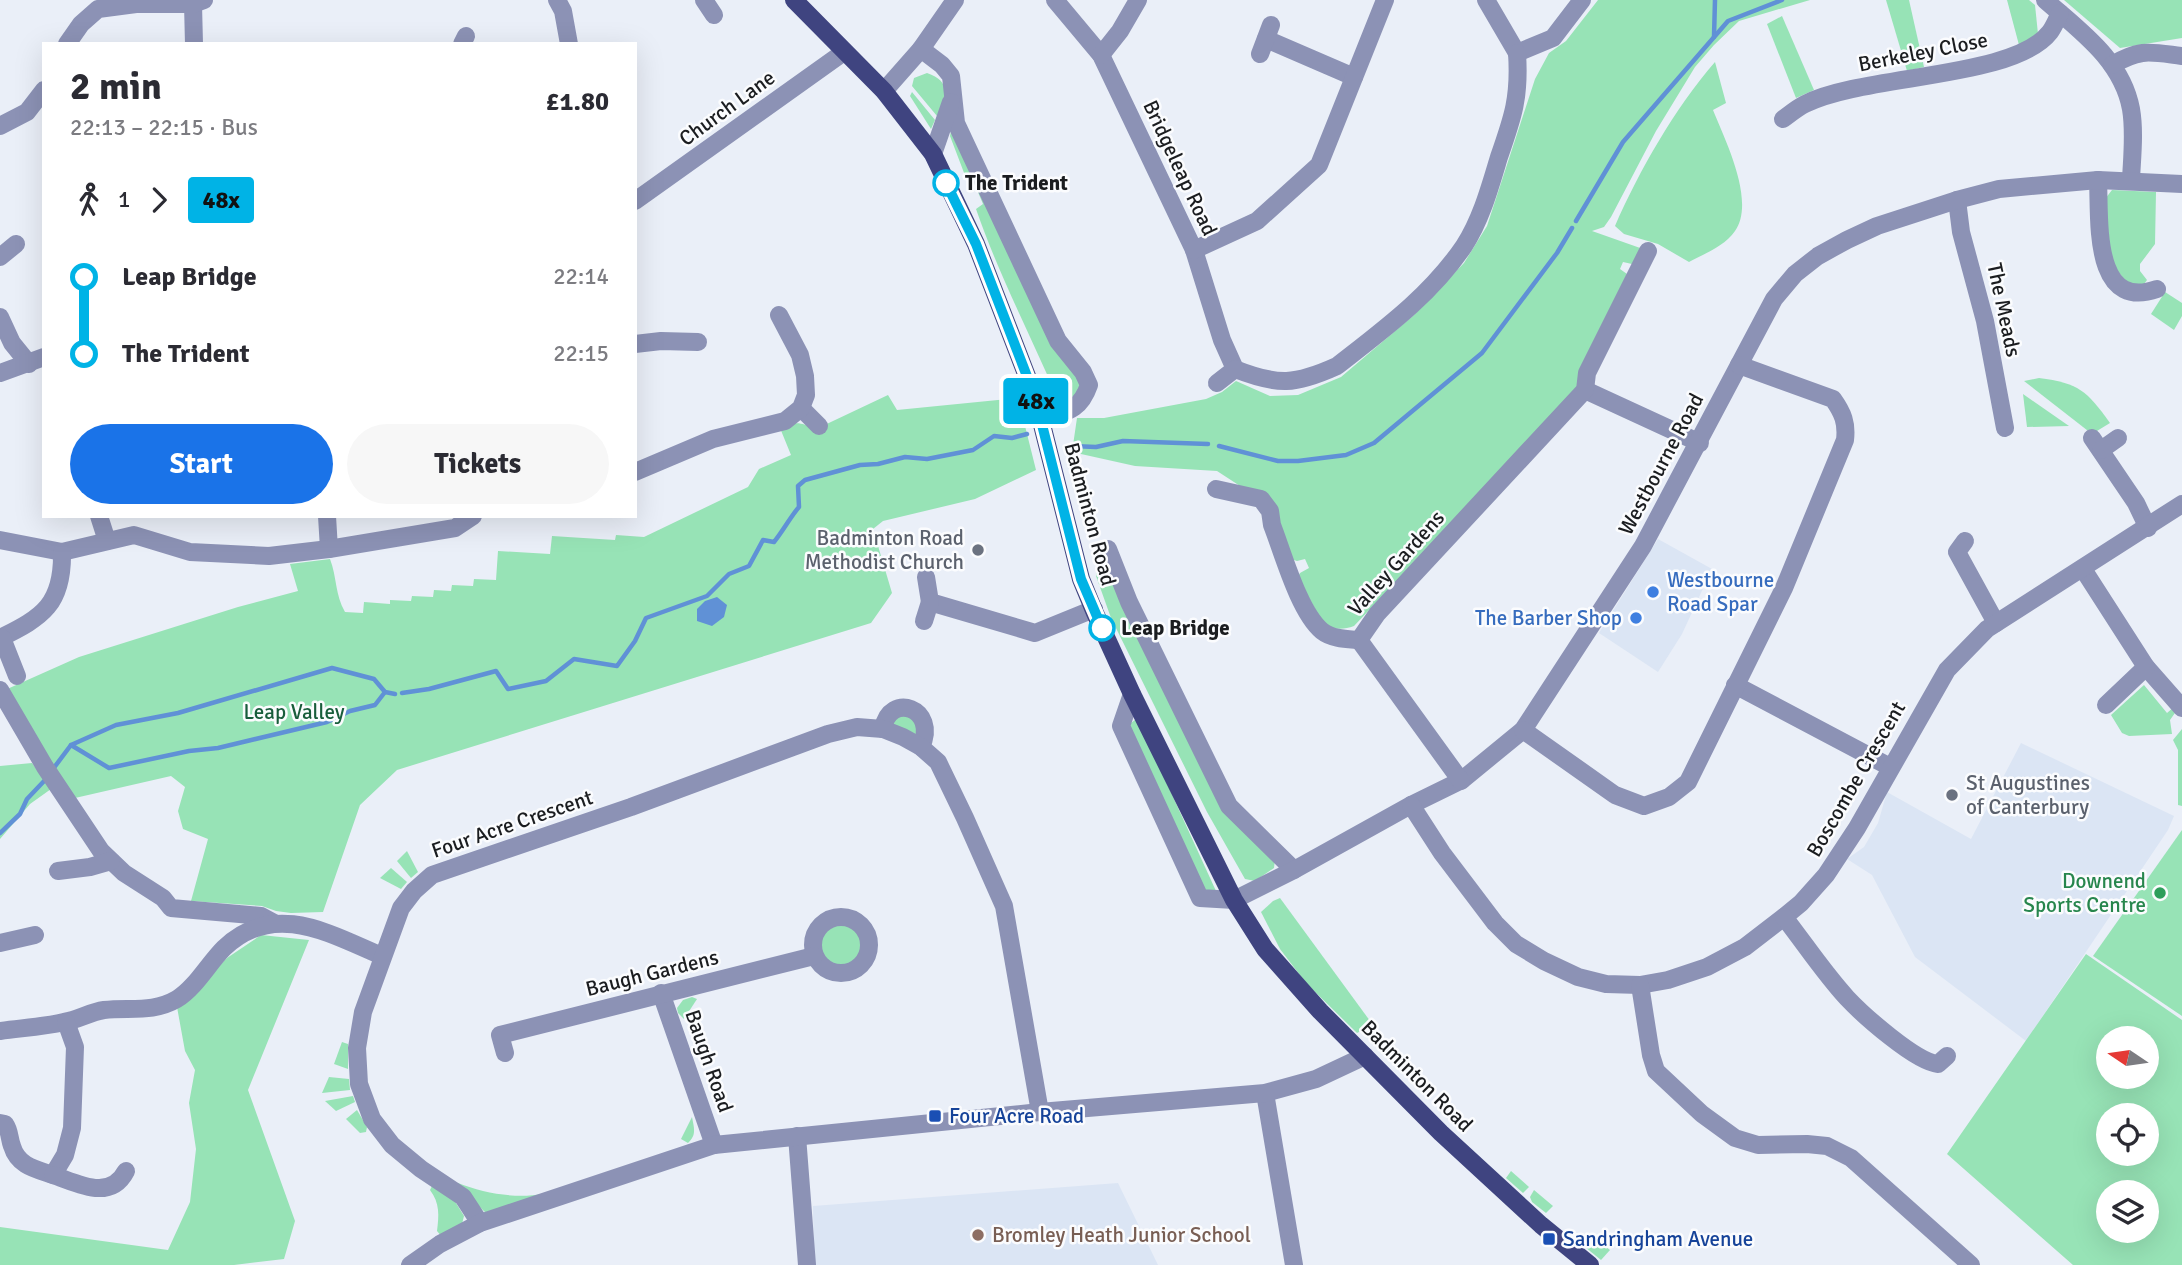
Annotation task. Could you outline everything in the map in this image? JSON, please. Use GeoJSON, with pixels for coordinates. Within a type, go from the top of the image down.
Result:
{"type":"FeatureCollection","features":[{"type":"Feature","properties":{"kind":"main road","name":"Badminton Road"},"geometry":{"type":"LineString","coordinates":[[794,0],[884,91],[933,154],[976,244],[1022,362],[1041,421],[1081,579],[1132,694],[1234,900],[1265,949],[1320,1012],[1441,1133],[1541,1225],[1590,1265]]}},
{"type":"Feature","properties":{"kind":"street"},"geometry":{"type":"LineString","coordinates":[[557,0],[563,11],[569,42]]}},
{"type":"Feature","properties":{"kind":"street"},"geometry":{"type":"LineString","coordinates":[[884,91],[921,49],[955,0]]}},
{"type":"Feature","properties":{"kind":"street","name":"Bridgeleap Road"},"geometry":{"type":"LineString","coordinates":[[1055,0],[1101,55],[1194,250],[1222,340],[1235,369]]}},
{"type":"Feature","properties":{"kind":"street"},"geometry":{"type":"LineString","coordinates":[[1101,55],[1121,31],[1138,0]]}},
{"type":"Feature","properties":{"kind":"street"},"geometry":{"type":"LineString","coordinates":[[1194,250],[1257,221],[1319,165],[1385,0]]}},
{"type":"Feature","properties":{"kind":"street"},"geometry":{"type":"LineString","coordinates":[[1217,383],[1235,369],[1262,379],[1286,382],[1300,381],[1337,366],[1401,317],[1437,280],[1465,244],[1484,203],[1516,108],[1517,54],[1486,0]]}},
{"type":"Feature","properties":{"kind":"street"},"geometry":{"type":"LineString","coordinates":[[1517,54],[1553,38],[1582,0]]}},
{"type":"Feature","properties":{"kind":"street"},"geometry":{"type":"LineString","coordinates":[[2045,0],[2098,47],[2123,84],[2131,108],[2131,180]]}},
{"type":"Feature","properties":{"kind":"street"},"geometry":{"type":"LineString","coordinates":[[68,42],[96,4],[199,2],[194,42]]}},
{"type":"Feature","properties":{"kind":"street","name":"Berkeley Close"},"geometry":{"type":"LineString","coordinates":[[1783,119],[1806,103],[1851,89],[1997,62],[2022,53],[2049,34],[2060,13]]}},
{"type":"Feature","properties":{"kind":"street"},"geometry":{"type":"LineString","coordinates":[[1266,39],[1354,77]]}},
{"type":"Feature","properties":{"kind":"street","name":"Badminton Road"},"geometry":{"type":"LineString","coordinates":[[921,49],[942,65],[951,76],[956,123],[1058,341],[1083,372],[1089,385],[1084,400],[1066,412],[1041,421]]}},
{"type":"Feature","properties":{"kind":"street"},"geometry":{"type":"LineString","coordinates":[[2112,65],[2127,56],[2146,51],[2182,56]]}},
{"type":"Feature","properties":{"kind":"street","name":"Church Lane"},"geometry":{"type":"LineString","coordinates":[[637,200],[844,52]]}},
{"type":"Feature","properties":{"kind":"street"},"geometry":{"type":"LineString","coordinates":[[0,126],[27,112],[42,93]]}},
{"type":"Feature","properties":{"kind":"street"},"geometry":{"type":"LineString","coordinates":[[933,154],[953,99]]}},
{"type":"Feature","properties":{"kind":"street"},"geometry":{"type":"LineString","coordinates":[[2098,180],[2101,252],[2105,269],[2114,281],[2132,293],[2143,294],[2157,289]]}},
{"type":"Feature","properties":{"kind":"street","name":"Westbourne Road"},"geometry":{"type":"LineString","coordinates":[[1234,900],[1294,870],[1411,804],[1461,781],[1523,730],[1643,546],[1774,299],[1795,274],[1818,256],[1877,226],[1999,189],[2098,180],[2182,184]]}},
{"type":"Feature","properties":{"kind":"street","name":"The Meads"},"geometry":{"type":"LineString","coordinates":[[1956,200],[1961,232],[1974,272],[1985,321],[2005,428]]}},
{"type":"Feature","properties":{"kind":"street"},"geometry":{"type":"LineString","coordinates":[[0,257],[16,244]]}},
{"type":"Feature","properties":{"kind":"street","name":"Valley Gardens"},"geometry":{"type":"LineString","coordinates":[[1461,781],[1359,640],[1377,614],[1585,390],[1587,373],[1631,267],[1648,251]]}},
{"type":"Feature","properties":{"kind":"street"},"geometry":{"type":"LineString","coordinates":[[637,471],[713,439],[785,421],[802,408],[806,395],[800,355],[781,334],[779,315]]}},
{"type":"Feature","properties":{"kind":"street"},"geometry":{"type":"LineString","coordinates":[[0,317],[12,343],[37,360]]}},
{"type":"Feature","properties":{"kind":"street"},"geometry":{"type":"LineString","coordinates":[[637,344],[698,342]]}},
{"type":"Feature","properties":{"kind":"street"},"geometry":{"type":"LineString","coordinates":[[0,373],[37,360]]}},
{"type":"Feature","properties":{"kind":"street"},"geometry":{"type":"LineString","coordinates":[[1523,730],[1615,795],[1644,807],[1669,797],[1688,782],[1784,588],[1845,440],[1847,426],[1842,410],[1833,400],[1739,365]]}},
{"type":"Feature","properties":{"kind":"street"},"geometry":{"type":"LineString","coordinates":[[1585,390],[1700,443]]}},
{"type":"Feature","properties":{"kind":"street"},"geometry":{"type":"LineString","coordinates":[[802,408],[819,426]]}},
{"type":"Feature","properties":{"kind":"street"},"geometry":{"type":"LineString","coordinates":[[2118,438],[2097,444],[2136,503],[2148,528]]}},
{"type":"Feature","properties":{"kind":"street"},"geometry":{"type":"LineString","coordinates":[[1216,489],[1261,499],[1269,511],[1305,609],[1322,631],[1335,637],[1359,640]]}},
{"type":"Feature","properties":{"kind":"street","name":"Boscombe Crescent"},"geometry":{"type":"LineString","coordinates":[[1411,804],[1494,923],[1516,944],[1544,961],[1578,977],[1606,984],[1640,985],[1668,980],[1707,967],[1745,947],[1784,917],[1801,903],[1826,875],[1857,828],[1947,670],[1996,623],[2182,504]]}},
{"type":"Feature","properties":{"kind":"street"},"geometry":{"type":"LineString","coordinates":[[100,518],[107,541]]}},
{"type":"Feature","properties":{"kind":"street"},"geometry":{"type":"LineString","coordinates":[[327,518],[329,549]]}},
{"type":"Feature","properties":{"kind":"street"},"geometry":{"type":"LineString","coordinates":[[0,540],[62,552],[134,534],[190,552],[269,556],[456,528],[469,518]]}},
{"type":"Feature","properties":{"kind":"street"},"geometry":{"type":"LineString","coordinates":[[1965,541],[1957,552],[1996,623]]}},
{"type":"Feature","properties":{"kind":"street","name":"Badminton Road"},"geometry":{"type":"LineString","coordinates":[[1108,549],[1129,602],[1229,806],[1294,870]]}},
{"type":"Feature","properties":{"kind":"street"},"geometry":{"type":"LineString","coordinates":[[17,676],[1,638],[42,615],[54,598],[60,582],[62,552]]}},
{"type":"Feature","properties":{"kind":"street"},"geometry":{"type":"LineString","coordinates":[[2084,569],[2146,667],[2182,708]]}},
{"type":"Feature","properties":{"kind":"street"},"geometry":{"type":"LineString","coordinates":[[924,621],[930,602],[926,577]]}},
{"type":"Feature","properties":{"kind":"street"},"geometry":{"type":"LineString","coordinates":[[930,602],[1035,633],[1094,609]]}},
{"type":"Feature","properties":{"kind":"street"},"geometry":{"type":"LineString","coordinates":[[2106,705],[2146,667]]}},
{"type":"Feature","properties":{"kind":"street"},"geometry":{"type":"LineString","coordinates":[[1735,685],[1890,766]]}},
{"type":"Feature","properties":{"kind":"street"},"geometry":{"type":"LineString","coordinates":[[0,690],[49,773],[101,852],[124,873],[163,898],[171,908],[261,916],[274,923]]}},
{"type":"Feature","properties":{"kind":"street"},"geometry":{"type":"LineString","coordinates":[[1132,694],[1121,726],[1200,898],[1234,900]]}},
{"type":"Feature","properties":{"kind":"street"},"geometry":{"type":"LineString","coordinates":[[883,729],[884,721],[892,711],[901,707],[914,710],[923,718],[927,730],[921,747]]}},
{"type":"Feature","properties":{"kind":"street","name":"Four Acre Crescent"},"geometry":{"type":"LineString","coordinates":[[480,1223],[463,1197],[421,1169],[391,1144],[372,1119],[359,1084],[357,1048],[363,1012],[401,908],[414,891],[432,875],[631,807],[828,734],[857,727],[883,729],[921,747],[937,762],[965,818],[1004,906],[1040,1112]]}},
{"type":"Feature","properties":{"kind":"street"},"geometry":{"type":"LineString","coordinates":[[58,871],[111,861]]}},
{"type":"Feature","properties":{"kind":"street"},"geometry":{"type":"LineString","coordinates":[[1784,917],[1848,999],[1913,1053],[1934,1064],[1947,1056]]}},
{"type":"Feature","properties":{"kind":"street"},"geometry":{"type":"LineString","coordinates":[[0,1031],[66,1022],[87,1013],[107,1010],[146,1010],[177,999],[226,947],[243,934],[274,923],[310,926],[382,956]]}},
{"type":"Feature","properties":{"kind":"street"},"geometry":{"type":"LineString","coordinates":[[0,943],[35,935]]}},
{"type":"Feature","properties":{"kind":"street","name":"Baugh Gardens"},"geometry":{"type":"LineString","coordinates":[[505,1053],[498,1028],[814,956]]}},
{"type":"Feature","properties":{"kind":"street"},"geometry":{"type":"LineString","coordinates":[[1640,985],[1656,1071],[1702,1114],[1735,1138],[1758,1146],[1827,1146],[1851,1158],[1971,1265]]}},
{"type":"Feature","properties":{"kind":"street","name":"Baugh Road"},"geometry":{"type":"LineString","coordinates":[[661,993],[714,1145]]}},
{"type":"Feature","properties":{"kind":"street"},"geometry":{"type":"LineString","coordinates":[[53,1175],[65,1155],[72,1128],[75,1047],[66,1022]]}},
{"type":"Feature","properties":{"kind":"street"},"geometry":{"type":"LineString","coordinates":[[410,1265],[440,1244],[480,1223],[714,1145],[1040,1112],[1265,1093],[1315,1079],[1365,1056]]}},
{"type":"Feature","properties":{"kind":"street"},"geometry":{"type":"LineString","coordinates":[[1265,1093],[1294,1265]]}},
{"type":"Feature","properties":{"kind":"street"},"geometry":{"type":"LineString","coordinates":[[0,1123],[9,1129],[16,1157],[27,1167],[101,1190],[110,1187],[123,1177],[126,1171]]}},
{"type":"Feature","properties":{"kind":"street"},"geometry":{"type":"LineString","coordinates":[[797,1136],[807,1265]]}},
{"type":"Feature","properties":{"kind":"shaded area"},"geometry":{"type":"Polygon","coordinates":[[[1658,539],[1712,569],[1682,634],[1658,672],[1599,633],[1658,539]]]}},
{"type":"Feature","properties":{"kind":"shaded area"},"geometry":{"type":"Polygon","coordinates":[[[2021,743],[2174,816],[2168,830],[2026,1041],[1915,957],[1872,875],[1847,859],[1864,847],[1878,823],[1887,792],[1971,839],[2021,743]]]}},
{"type":"Feature","properties":{"kind":"shaded area","name":"Bromley Heath Junior School"},"geometry":{"type":"Polygon","coordinates":[[[1118,1183],[1158,1265],[814,1265],[813,1206],[1118,1183]]]}},
{"type":"Feature","properties":{"kind":"green space"},"geometry":{"type":"Polygon","coordinates":[[[1598,0],[1810,0],[1739,21],[1695,67],[1656,131],[1611,217],[1604,227],[1592,231],[1643,249],[1632,264],[1623,262],[1620,269],[1627,274],[1577,387],[1567,402],[1354,626],[1338,629],[1323,624],[1298,577],[1309,568],[1305,559],[1291,559],[1274,508],[1217,471],[1135,466],[1072,452],[1077,418],[1104,418],[1206,399],[1222,392],[1236,381],[1270,396],[1298,395],[1341,377],[1414,315],[1464,263],[1487,226],[1535,79],[1549,53],[1566,41],[1598,0]]]}},
{"type":"Feature","properties":{"kind":"green space"},"geometry":{"type":"Polygon","coordinates":[[[1886,0],[1909,0],[1924,67],[1907,71],[1886,0]]]}},
{"type":"Feature","properties":{"kind":"green space"},"geometry":{"type":"Polygon","coordinates":[[[2007,0],[2029,0],[2035,5],[2038,34],[2019,45],[2007,0]]]}},
{"type":"Feature","properties":{"kind":"green space"},"geometry":{"type":"Polygon","coordinates":[[[2064,0],[2182,0],[2182,38],[2120,48],[2064,0]]]}},
{"type":"Feature","properties":{"kind":"green space"},"geometry":{"type":"Polygon","coordinates":[[[1782,16],[1814,90],[1796,98],[1767,24],[1782,16]]]}},
{"type":"Feature","properties":{"kind":"green space"},"geometry":{"type":"Polygon","coordinates":[[[1715,62],[1726,103],[1713,110],[1736,170],[1742,204],[1741,218],[1726,241],[1689,262],[1658,244],[1624,234],[1615,226],[1659,141],[1686,99],[1715,62]]]}},
{"type":"Feature","properties":{"kind":"green space"},"geometry":{"type":"Polygon","coordinates":[[[927,73],[944,85],[943,102],[937,116],[912,86],[914,78],[927,73]]]}},
{"type":"Feature","properties":{"kind":"green space"},"geometry":{"type":"Polygon","coordinates":[[[912,92],[935,120],[931,129],[910,96],[912,92]]]}},
{"type":"Feature","properties":{"kind":"green space"},"geometry":{"type":"Polygon","coordinates":[[[952,127],[1081,381],[1077,396],[1068,401],[1057,397],[994,257],[976,209],[983,204],[972,178],[966,178],[950,136],[952,127]]]}},
{"type":"Feature","properties":{"kind":"green space"},"geometry":{"type":"Polygon","coordinates":[[[2112,190],[2156,192],[2155,244],[2140,264],[2140,271],[2147,280],[2144,284],[2129,286],[2111,262],[2105,199],[2112,190]]]}},
{"type":"Feature","properties":{"kind":"green space"},"geometry":{"type":"Polygon","coordinates":[[[2165,292],[2182,303],[2182,316],[2174,330],[2151,314],[2165,292]]]}},
{"type":"Feature","properties":{"kind":"green space"},"geometry":{"type":"Polygon","coordinates":[[[2039,378],[2081,390],[2110,423],[2092,434],[2024,381],[2039,378]]]}},
{"type":"Feature","properties":{"kind":"green space"},"geometry":{"type":"Polygon","coordinates":[[[2023,394],[2069,426],[2027,427],[2023,394]]]}},
{"type":"Feature","properties":{"kind":"green space","name":"Leap Valley"},"geometry":{"type":"Polygon","coordinates":[[[888,395],[897,410],[1018,398],[1036,470],[975,499],[883,521],[873,529],[892,593],[871,623],[397,770],[360,805],[323,912],[291,913],[262,906],[191,901],[208,839],[183,829],[178,811],[185,787],[171,776],[75,798],[5,690],[79,657],[298,591],[290,564],[330,559],[339,599],[345,612],[363,613],[364,602],[390,604],[390,600],[411,601],[412,596],[433,597],[434,590],[451,591],[452,585],[473,586],[474,579],[496,580],[498,551],[550,554],[552,536],[615,540],[616,535],[644,537],[748,487],[759,469],[791,455],[780,428],[797,423],[814,430],[888,395]]]}},
{"type":"Feature","properties":{"kind":"green space"},"geometry":{"type":"Polygon","coordinates":[[[1110,571],[1227,807],[1275,859],[1274,868],[1255,881],[1245,879],[1207,812],[1111,618],[1096,576],[1097,572],[1110,571]]]}},
{"type":"Feature","properties":{"kind":"green space"},"geometry":{"type":"Polygon","coordinates":[[[2144,685],[2167,713],[2175,706],[2177,710],[2170,720],[2172,734],[2129,736],[2122,733],[2111,715],[2144,685]]]}},
{"type":"Feature","properties":{"kind":"green space"},"geometry":{"type":"Polygon","coordinates":[[[913,711],[923,740],[885,722],[913,711]]]}},
{"type":"Feature","properties":{"kind":"green space"},"geometry":{"type":"Polygon","coordinates":[[[1137,718],[1216,891],[1205,893],[1128,732],[1130,724],[1137,718]]]}},
{"type":"Feature","properties":{"kind":"green space"},"geometry":{"type":"Polygon","coordinates":[[[2182,729],[2182,806],[2178,805],[2178,750],[2173,740],[2182,729]]]}},
{"type":"Feature","properties":{"kind":"green space"},"geometry":{"type":"Polygon","coordinates":[[[32,763],[51,789],[30,804],[0,839],[0,766],[32,763]]]}},
{"type":"Feature","properties":{"kind":"green space","name":"Downend Sports Centre"},"geometry":{"type":"Polygon","coordinates":[[[2182,830],[2182,1016],[2093,956],[2182,830]]]}},
{"type":"Feature","properties":{"kind":"green space"},"geometry":{"type":"Polygon","coordinates":[[[407,851],[418,872],[411,878],[397,861],[407,851]]]}},
{"type":"Feature","properties":{"kind":"green space"},"geometry":{"type":"Polygon","coordinates":[[[391,868],[407,882],[401,889],[380,878],[391,868]]]}},
{"type":"Feature","properties":{"kind":"green space"},"geometry":{"type":"Polygon","coordinates":[[[1280,898],[1373,1025],[1357,1033],[1306,983],[1280,949],[1261,912],[1280,898]]]}},
{"type":"Feature","properties":{"kind":"green space"},"geometry":{"type":"Polygon","coordinates":[[[841,921],[858,928],[865,945],[858,962],[841,969],[824,962],[817,945],[824,928],[841,921]]]}},
{"type":"Feature","properties":{"kind":"green space"},"geometry":{"type":"Polygon","coordinates":[[[261,935],[309,940],[248,1090],[295,1221],[284,1259],[234,1265],[0,1265],[0,1227],[168,1250],[190,1202],[196,1149],[189,1103],[195,1070],[185,1051],[177,1007],[227,958],[261,935]]]}},
{"type":"Feature","properties":{"kind":"green space"},"geometry":{"type":"Polygon","coordinates":[[[2086,954],[2182,1020],[2182,1265],[2073,1265],[1947,1154],[2086,954]]]}},
{"type":"Feature","properties":{"kind":"green space"},"geometry":{"type":"Polygon","coordinates":[[[692,997],[697,999],[684,1019],[677,1008],[683,1000],[692,997]]]}},
{"type":"Feature","properties":{"kind":"green space"},"geometry":{"type":"Polygon","coordinates":[[[342,1042],[348,1044],[348,1069],[334,1064],[342,1042]]]}},
{"type":"Feature","properties":{"kind":"green space"},"geometry":{"type":"Polygon","coordinates":[[[329,1077],[349,1079],[350,1090],[322,1093],[329,1077]]]}},
{"type":"Feature","properties":{"kind":"green space"},"geometry":{"type":"Polygon","coordinates":[[[353,1096],[355,1102],[336,1111],[325,1101],[353,1096]]]}},
{"type":"Feature","properties":{"kind":"green space"},"geometry":{"type":"Polygon","coordinates":[[[357,1110],[367,1127],[366,1132],[360,1133],[346,1119],[357,1110]]]}},
{"type":"Feature","properties":{"kind":"green space"},"geometry":{"type":"Polygon","coordinates":[[[692,1117],[694,1134],[688,1143],[681,1139],[692,1117]]]}},
{"type":"Feature","properties":{"kind":"green space"},"geometry":{"type":"Polygon","coordinates":[[[1511,1171],[1529,1187],[1523,1193],[1506,1178],[1511,1171]]]}},
{"type":"Feature","properties":{"kind":"green space"},"geometry":{"type":"Polygon","coordinates":[[[458,1183],[500,1194],[542,1194],[486,1213],[458,1183]]]}},
{"type":"Feature","properties":{"kind":"green space"},"geometry":{"type":"Polygon","coordinates":[[[432,1186],[451,1195],[464,1216],[462,1224],[442,1237],[437,1231],[438,1210],[430,1190],[432,1186]]]}},
{"type":"Feature","properties":{"kind":"green space"},"geometry":{"type":"Polygon","coordinates":[[[1534,1190],[1553,1206],[1546,1213],[1532,1202],[1530,1197],[1534,1190]]]}},
{"type":"Feature","properties":{"kind":"green space"},"geometry":{"type":"Polygon","coordinates":[[[1592,1237],[1610,1250],[1601,1260],[1585,1247],[1592,1237]]]}},
{"type":"Feature","properties":{"kind":"water"},"geometry":{"type":"Polygon","coordinates":[[[717,597],[727,605],[724,617],[712,626],[697,621],[697,609],[705,601],[717,597]]]}},
{"type":"Feature","properties":{"kind":"waterway"},"geometry":{"type":"LineString","coordinates":[[1714,37],[1715,0]]}},
{"type":"Feature","properties":{"kind":"waterway"},"geometry":{"type":"LineString","coordinates":[[1576,221],[1623,142],[1728,21],[1782,0]]}},
{"type":"Feature","properties":{"kind":"waterway"},"geometry":{"type":"LineString","coordinates":[[1219,446],[1278,461],[1298,461],[1346,455],[1374,443],[1482,353],[1557,253],[1572,228]]}},
{"type":"Feature","properties":{"kind":"waterway"},"geometry":{"type":"LineString","coordinates":[[402,693],[429,689],[496,671],[508,689],[546,681],[574,659],[617,666],[635,641],[646,618],[707,596],[729,574],[749,566],[763,540],[774,542],[799,507],[798,486],[805,480],[860,465],[878,464],[905,457],[927,459],[973,450],[994,436],[1012,438],[1027,434]]}},
{"type":"Feature","properties":{"kind":"waterway"},"geometry":{"type":"LineString","coordinates":[[1072,446],[1096,447],[1123,441],[1208,444]]}},
{"type":"Feature","properties":{"kind":"waterway"},"geometry":{"type":"LineString","coordinates":[[53,769],[71,745],[116,725],[178,713],[332,668],[374,679],[385,692],[395,694]]}},
{"type":"Feature","properties":{"kind":"waterway"},"geometry":{"type":"LineString","coordinates":[[71,745],[109,768],[189,751],[218,748],[327,722],[350,711],[375,705],[385,692]]}},
{"type":"Feature","properties":{"kind":"waterway"},"geometry":{"type":"LineString","coordinates":[[0,833],[20,814],[27,799],[46,779]]}},
{"type":"Feature","properties":{"kind":"bus line","name":"48x"},"geometry":{"type":"LineString","coordinates":[[946,183],[976,244],[1035,397],[1081,579],[1102,628]]}},
{"type":"Feature","properties":{"kind":"place","name":"The Trident"},"geometry":{"type":"Point","coordinates":[946,183]}},
{"type":"Feature","properties":{"kind":"place","name":"Badminton Road Methodist Church"},"geometry":{"type":"Point","coordinates":[978,550]}},
{"type":"Feature","properties":{"kind":"place","name":"Westbourne Road Spar"},"geometry":{"type":"Point","coordinates":[1653,592]}},
{"type":"Feature","properties":{"kind":"place","name":"The Barber Shop"},"geometry":{"type":"Point","coordinates":[1636,618]}},
{"type":"Feature","properties":{"kind":"place","name":"Leap Bridge"},"geometry":{"type":"Point","coordinates":[1102,628]}},
{"type":"Feature","properties":{"kind":"place","name":"St Augustines of Canterbury"},"geometry":{"type":"Point","coordinates":[1952,795]}},
{"type":"Feature","properties":{"kind":"place","name":"Downend Sports Centre"},"geometry":{"type":"Point","coordinates":[2160,893]}},
{"type":"Feature","properties":{"kind":"place","name":"Four Acre Road"},"geometry":{"type":"Point","coordinates":[935,1116]}},
{"type":"Feature","properties":{"kind":"place","name":"Bromley Heath Junior School"},"geometry":{"type":"Point","coordinates":[978,1235]}},
{"type":"Feature","properties":{"kind":"place","name":"Sandringham Avenue"},"geometry":{"type":"Point","coordinates":[1549,1239]}}]}
